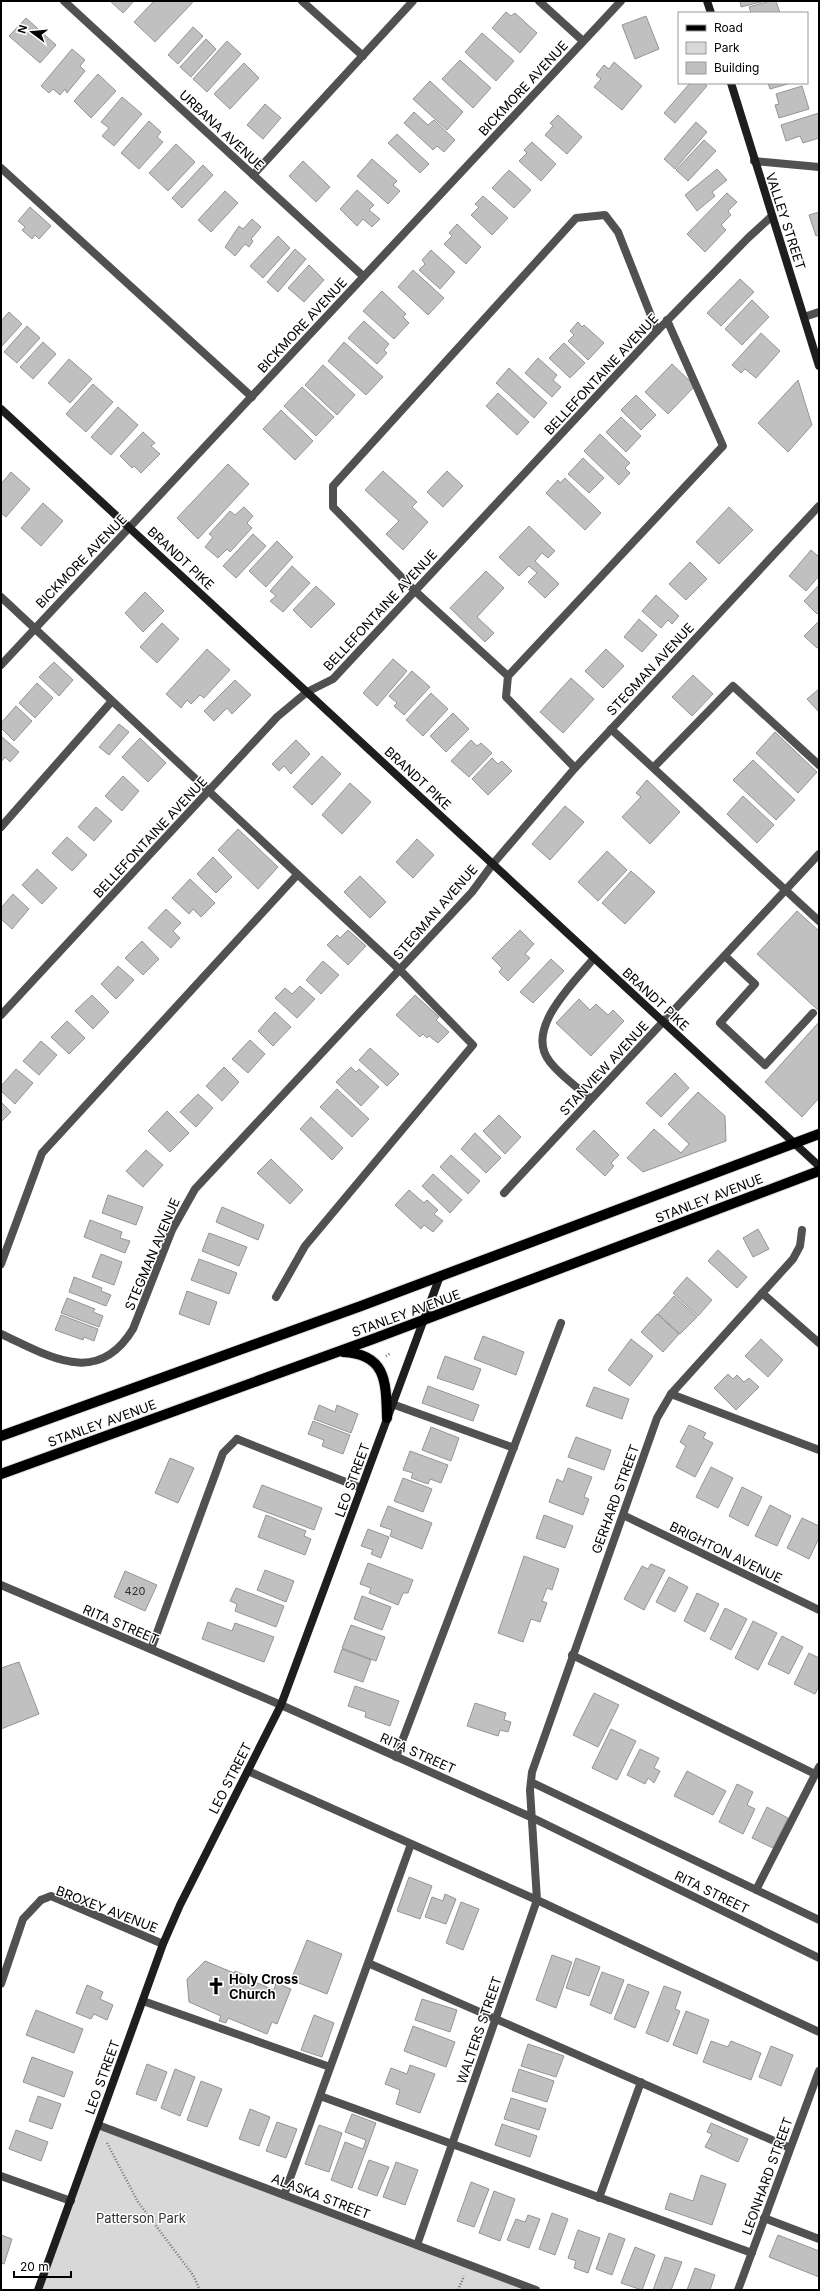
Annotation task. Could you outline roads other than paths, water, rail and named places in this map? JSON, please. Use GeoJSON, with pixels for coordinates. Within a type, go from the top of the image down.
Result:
{"type":"FeatureCollection","features":[{"type":"Feature","properties":{"kind":"main road","name":"STANLEY AVENUE"},"geometry":{"type":"LineString","coordinates":[[1,1436],[440,1276],[819,1134]]}},
{"type":"Feature","properties":{"kind":"main road","name":"STANLEY AVENUE"},"geometry":{"type":"LineString","coordinates":[[1,1474],[424,1320],[819,1171]]}},
{"type":"Feature","properties":{"kind":"main road"},"geometry":{"type":"LineString","coordinates":[[337,1352],[360,1353],[374,1363],[386,1382],[387,1418]]}},
{"type":"Feature","properties":{"kind":"street","name":"URBANA AVENUE"},"geometry":{"type":"LineString","coordinates":[[64,1],[364,276]]}},
{"type":"Feature","properties":{"kind":"street"},"geometry":{"type":"LineString","coordinates":[[302,1],[363,56]]}},
{"type":"Feature","properties":{"kind":"street"},"geometry":{"type":"LineString","coordinates":[[253,175],[413,1]]}},
{"type":"Feature","properties":{"kind":"street"},"geometry":{"type":"LineString","coordinates":[[539,1],[583,41]]}},
{"type":"Feature","properties":{"kind":"street","name":"BICKMORE AVENUE"},"geometry":{"type":"LineString","coordinates":[[1,665],[621,1]]}},
{"type":"Feature","properties":{"kind":"street"},"geometry":{"type":"LineString","coordinates":[[707,1],[710,12]]}},
{"type":"Feature","properties":{"kind":"street","name":"VALLEY STREET"},"geometry":{"type":"LineString","coordinates":[[731,84],[819,366]]}},
{"type":"Feature","properties":{"kind":"street"},"geometry":{"type":"LineString","coordinates":[[754,160],[819,167]]}},
{"type":"Feature","properties":{"kind":"street"},"geometry":{"type":"LineString","coordinates":[[1,168],[252,397]]}},
{"type":"Feature","properties":{"kind":"street"},"geometry":{"type":"LineString","coordinates":[[508,676],[415,591],[333,507],[333,486],[576,218],[605,215],[618,232],[657,331]]}},
{"type":"Feature","properties":{"kind":"street","name":"BELLEFONTAINE AVENUE"},"geometry":{"type":"LineString","coordinates":[[1,1016],[277,718],[307,692],[333,679],[667,320],[772,216]]}},
{"type":"Feature","properties":{"kind":"street"},"geometry":{"type":"LineString","coordinates":[[804,316],[819,312]]}},
{"type":"Feature","properties":{"kind":"street"},"geometry":{"type":"LineString","coordinates":[[575,768],[506,697],[508,676],[724,446],[667,320]]}},
{"type":"Feature","properties":{"kind":"street","name":"BRANDT PIKE"},"geometry":{"type":"LineString","coordinates":[[1,409],[819,1166]]}},
{"type":"Feature","properties":{"kind":"street","name":"STEGMAN AVENUE"},"geometry":{"type":"LineString","coordinates":[[1,1334],[67,1362],[92,1362],[108,1356],[125,1342],[133,1329],[172,1230],[195,1189],[472,892],[492,865],[610,729],[819,506]]}},
{"type":"Feature","properties":{"kind":"street"},"geometry":{"type":"LineString","coordinates":[[1,597],[400,970],[473,1045],[305,1246],[276,1297]]}},
{"type":"Feature","properties":{"kind":"street"},"geometry":{"type":"LineString","coordinates":[[653,768],[733,686],[819,765]]}},
{"type":"Feature","properties":{"kind":"street"},"geometry":{"type":"LineString","coordinates":[[1,827],[112,702]]}},
{"type":"Feature","properties":{"kind":"street"},"geometry":{"type":"LineString","coordinates":[[610,729],[819,921]]}},
{"type":"Feature","properties":{"kind":"street","name":"STANVIEW AVENUE"},"geometry":{"type":"LineString","coordinates":[[504,1193],[819,854]]}},
{"type":"Feature","properties":{"kind":"street"},"geometry":{"type":"LineString","coordinates":[[1,1264],[42,1153],[297,875]]}},
{"type":"Feature","properties":{"kind":"street"},"geometry":{"type":"LineString","coordinates":[[725,956],[755,984],[720,1023],[765,1065],[813,1012]]}},
{"type":"Feature","properties":{"kind":"street"},"geometry":{"type":"LineString","coordinates":[[591,1099],[549,1062],[541,1041],[548,1014],[594,958]]}},
{"type":"Feature","properties":{"kind":"street","name":"GERHARD STREET"},"geometry":{"type":"LineString","coordinates":[[533,1818],[531,1782],[532,1772],[572,1655],[657,1418],[671,1394],[793,1259],[800,1246],[802,1230]]}},
{"type":"Feature","properties":{"kind":"street","name":"LEO STREET"},"geometry":{"type":"LineString","coordinates":[[38,2290],[163,1944],[180,1905],[281,1705],[440,1276]]}},
{"type":"Feature","properties":{"kind":"street"},"geometry":{"type":"LineString","coordinates":[[762,1293],[819,1343]]}},
{"type":"Feature","properties":{"kind":"street"},"geometry":{"type":"LineString","coordinates":[[396,1757],[561,1323]]}},
{"type":"Feature","properties":{"kind":"street"},"geometry":{"type":"LineString","coordinates":[[671,1394],[819,1450]]}},
{"type":"Feature","properties":{"kind":"street"},"geometry":{"type":"LineString","coordinates":[[392,1404],[514,1448]]}},
{"type":"Feature","properties":{"kind":"street"},"geometry":{"type":"LineString","coordinates":[[151,1649],[223,1453],[237,1439],[362,1488]]}},
{"type":"Feature","properties":{"kind":"street","name":"BRIGHTON AVENUE"},"geometry":{"type":"LineString","coordinates":[[623,1515],[819,1610]]}},
{"type":"Feature","properties":{"kind":"street","name":"RITA STREET"},"geometry":{"type":"LineString","coordinates":[[1,1585],[281,1705],[533,1818],[819,1958]]}},
{"type":"Feature","properties":{"kind":"street"},"geometry":{"type":"LineString","coordinates":[[572,1655],[817,1770],[756,1890]]}},
{"type":"Feature","properties":{"kind":"street"},"geometry":{"type":"LineString","coordinates":[[248,1772],[537,1900],[819,2032]]}},
{"type":"Feature","properties":{"kind":"street"},"geometry":{"type":"LineString","coordinates":[[531,1782],[819,1920]]}},
{"type":"Feature","properties":{"kind":"street","name":"WALTERS STREET"},"geometry":{"type":"LineString","coordinates":[[417,2245],[537,1900],[533,1818]]}},
{"type":"Feature","properties":{"kind":"street"},"geometry":{"type":"LineString","coordinates":[[284,2195],[411,1844]]}},
{"type":"Feature","properties":{"kind":"street","name":"BROXEY AVENUE"},"geometry":{"type":"LineString","coordinates":[[1,1984],[23,1919],[42,1900],[51,1896],[163,1944]]}},
{"type":"Feature","properties":{"kind":"street"},"geometry":{"type":"LineString","coordinates":[[368,1963],[790,2148]]}},
{"type":"Feature","properties":{"kind":"street"},"geometry":{"type":"LineString","coordinates":[[143,2000],[330,2067]]}},
{"type":"Feature","properties":{"kind":"street","name":"LEONHARD STREET"},"geometry":{"type":"LineString","coordinates":[[738,2290],[819,2071]]}},
{"type":"Feature","properties":{"kind":"street"},"geometry":{"type":"LineString","coordinates":[[599,2198],[641,2082]]}},
{"type":"Feature","properties":{"kind":"street"},"geometry":{"type":"LineString","coordinates":[[320,2096],[752,2253]]}},
{"type":"Feature","properties":{"kind":"street","name":"ALASKA STREET"},"geometry":{"type":"LineString","coordinates":[[98,2125],[536,2290]]}},
{"type":"Feature","properties":{"kind":"street"},"geometry":{"type":"LineString","coordinates":[[1,2176],[70,2201]]}},
{"type":"Feature","properties":{"kind":"street"},"geometry":{"type":"LineString","coordinates":[[764,2218],[819,2239]]}},
{"type":"Feature","properties":{"kind":"place","name":"Holy Cross Church"},"geometry":{"type":"Point","coordinates":[216,1986]}},
{"type":"Feature","properties":{"kind":"park label","name":"Patterson Park"},"geometry":{"type":"Point","coordinates":[141,2218]}}]}
